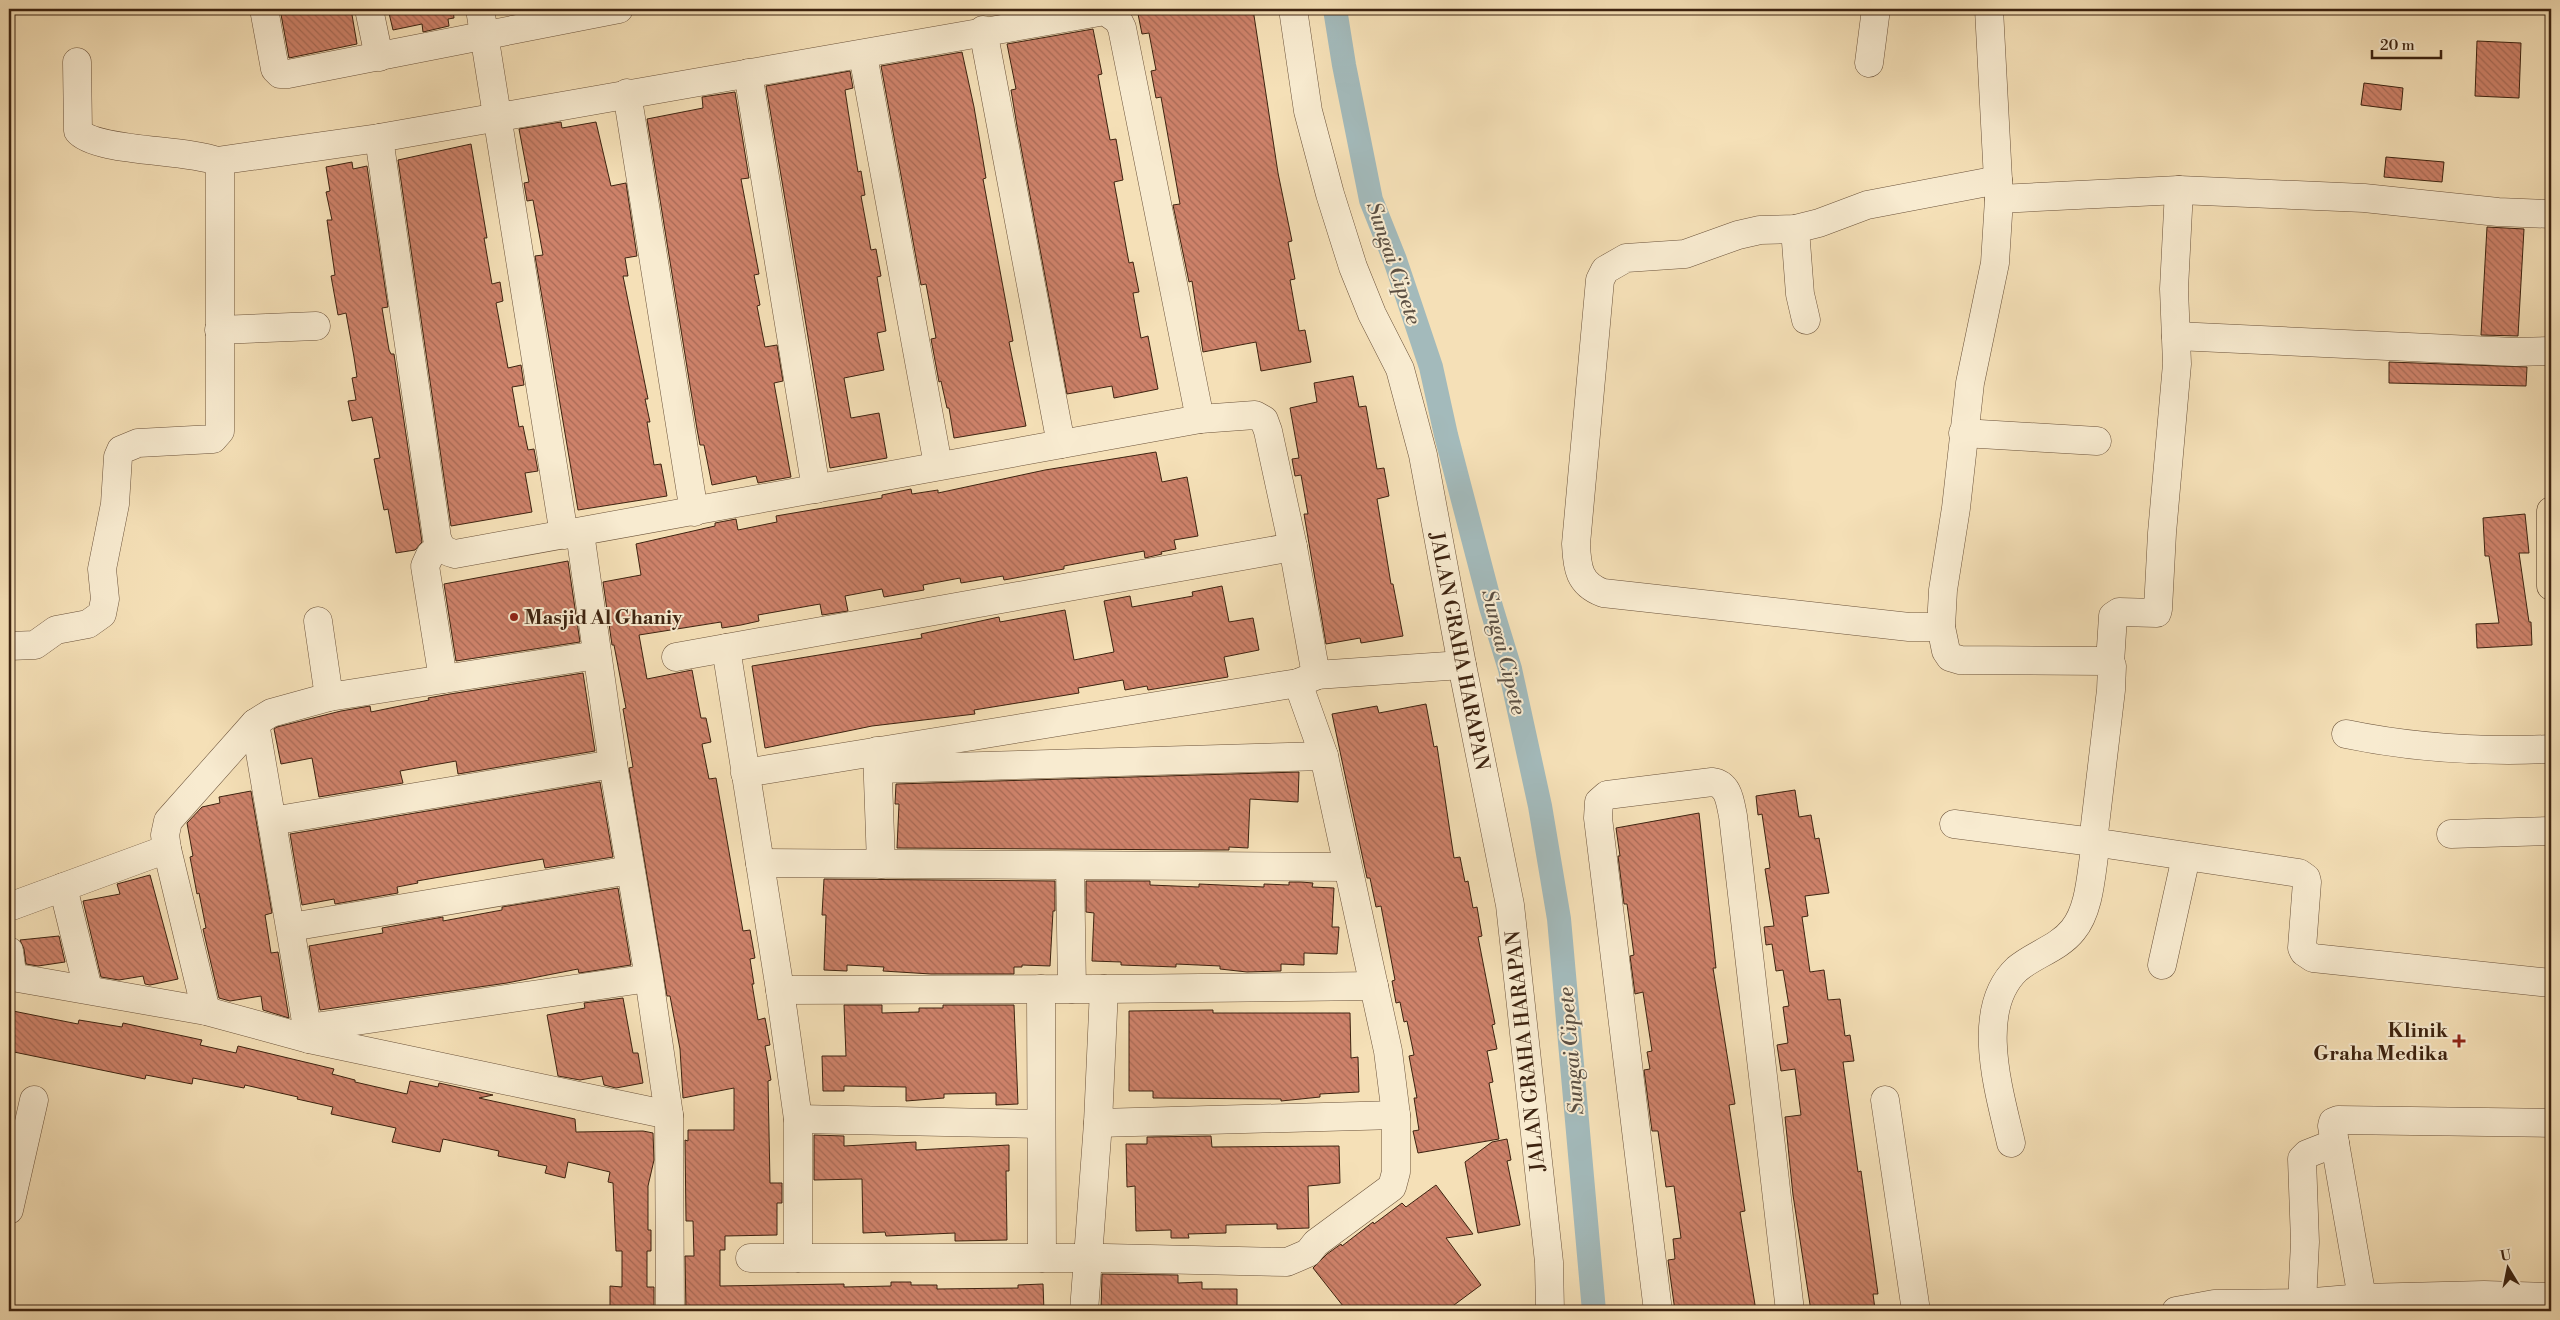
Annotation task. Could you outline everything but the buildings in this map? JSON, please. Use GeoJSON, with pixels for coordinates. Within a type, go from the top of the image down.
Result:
{"type":"FeatureCollection","features":[{"type":"Feature","properties":{"kind":"main road"},"geometry":{"type":"LineString","coordinates":[[2551,511],[2551,586]]}},
{"type":"Feature","properties":{"kind":"street"},"geometry":{"type":"LineString","coordinates":[[264,9],[275,69],[280,74],[379,56],[482,22],[619,9]]}},
{"type":"Feature","properties":{"kind":"street"},"geometry":{"type":"LineString","coordinates":[[369,9],[379,56]]}},
{"type":"Feature","properties":{"kind":"street","name":"JALAN GRAHA HARAPAN"},"geometry":{"type":"LineString","coordinates":[[1293,9],[1308,111],[1330,194],[1353,267],[1372,314],[1400,369],[1423,455],[1462,666],[1510,905],[1548,1262],[1550,1311]]}},
{"type":"Feature","properties":{"kind":"street"},"geometry":{"type":"LineString","coordinates":[[1869,63],[1876,9]]}},
{"type":"Feature","properties":{"kind":"street"},"geometry":{"type":"LineString","coordinates":[[1989,9],[1999,189],[1995,263],[1970,383],[1956,508],[1943,590],[1941,627],[1946,652],[1950,657],[1960,660],[2105,661],[2110,663]]}},
{"type":"Feature","properties":{"kind":"street"},"geometry":{"type":"LineString","coordinates":[[78,62],[78,131],[83,137],[107,144],[201,155],[217,161],[379,138],[627,93],[863,55],[983,30],[1105,11],[1118,20],[1122,28],[1200,419]]}},
{"type":"Feature","properties":{"kind":"street"},"geometry":{"type":"LineString","coordinates":[[482,22],[572,534],[597,655],[630,870],[649,978],[668,1115],[670,1311]]}},
{"type":"Feature","properties":{"kind":"street"},"geometry":{"type":"LineString","coordinates":[[983,30],[1060,444]]}},
{"type":"Feature","properties":{"kind":"street"},"geometry":{"type":"LineString","coordinates":[[863,55],[938,465]]}},
{"type":"Feature","properties":{"kind":"street"},"geometry":{"type":"LineString","coordinates":[[748,73],[816,489]]}},
{"type":"Feature","properties":{"kind":"street"},"geometry":{"type":"LineString","coordinates":[[627,93],[694,512]]}},
{"type":"Feature","properties":{"kind":"street"},"geometry":{"type":"LineString","coordinates":[[379,138],[440,548]]}},
{"type":"Feature","properties":{"kind":"street"},"geometry":{"type":"LineString","coordinates":[[9,646],[35,645],[56,630],[88,624],[102,614],[105,599],[102,569],[115,504],[118,457],[126,447],[138,443],[206,440],[213,439],[219,434],[221,404],[219,330],[220,172],[217,161]]}},
{"type":"Feature","properties":{"kind":"street"},"geometry":{"type":"LineString","coordinates":[[1941,627],[1909,627],[1603,593],[1591,588],[1583,579],[1577,564],[1576,544],[1600,280],[1605,270],[1626,258],[1685,254],[1738,235],[1760,230],[1795,229],[1819,223],[1867,205],[1999,189],[2179,190],[2364,198],[2498,212],[2551,214]]}},
{"type":"Feature","properties":{"kind":"street"},"geometry":{"type":"LineString","coordinates":[[2011,1143],[1993,1064],[1994,1017],[2002,993],[2017,970],[2073,931],[2084,907],[2095,843],[2111,690],[2112,666],[2110,663],[2113,616],[2119,612],[2157,613],[2158,609],[2162,533],[2177,364],[2174,289],[2179,190]]}},
{"type":"Feature","properties":{"kind":"street"},"geometry":{"type":"LineString","coordinates":[[1795,229],[1800,294],[1806,320]]}},
{"type":"Feature","properties":{"kind":"street"},"geometry":{"type":"LineString","coordinates":[[219,330],[316,326]]}},
{"type":"Feature","properties":{"kind":"street"},"geometry":{"type":"LineString","coordinates":[[2176,336],[2515,352],[2551,351]]}},
{"type":"Feature","properties":{"kind":"street"},"geometry":{"type":"LineString","coordinates":[[440,548],[455,554],[1200,419],[1256,415],[1264,420],[1294,547],[1307,679],[1388,1051],[1396,1115],[1396,1172],[1392,1187],[1316,1243],[1308,1253],[1297,1258],[1277,1262],[1042,1258],[750,1258]]}},
{"type":"Feature","properties":{"kind":"street"},"geometry":{"type":"LineString","coordinates":[[1963,434],[2096,441]]}},
{"type":"Feature","properties":{"kind":"street"},"geometry":{"type":"LineString","coordinates":[[676,657],[1294,547]]}},
{"type":"Feature","properties":{"kind":"street"},"geometry":{"type":"LineString","coordinates":[[440,548],[430,555],[425,566],[443,679]]}},
{"type":"Feature","properties":{"kind":"street"},"geometry":{"type":"LineString","coordinates":[[318,622],[329,697]]}},
{"type":"Feature","properties":{"kind":"street"},"geometry":{"type":"LineString","coordinates":[[726,648],[780,990],[798,1119],[798,1258]]}},
{"type":"Feature","properties":{"kind":"street"},"geometry":{"type":"LineString","coordinates":[[206,1011],[165,835],[168,821],[255,723],[284,708],[329,697],[597,655]]}},
{"type":"Feature","properties":{"kind":"street"},"geometry":{"type":"LineString","coordinates":[[745,773],[878,759],[1307,679],[1462,666]]}},
{"type":"Feature","properties":{"kind":"street"},"geometry":{"type":"LineString","coordinates":[[255,723],[308,1033]]}},
{"type":"Feature","properties":{"kind":"street"},"geometry":{"type":"LineString","coordinates":[[2346,734],[2388,743],[2433,747],[2506,751],[2551,749]]}},
{"type":"Feature","properties":{"kind":"street"},"geometry":{"type":"LineString","coordinates":[[878,759],[1324,756]]}},
{"type":"Feature","properties":{"kind":"street"},"geometry":{"type":"LineString","coordinates":[[878,759],[882,864]]}},
{"type":"Feature","properties":{"kind":"street"},"geometry":{"type":"LineString","coordinates":[[272,821],[613,764]]}},
{"type":"Feature","properties":{"kind":"street"},"geometry":{"type":"LineString","coordinates":[[1658,1311],[1598,818],[1600,802],[1607,796],[1712,782],[1718,783],[1726,790],[1733,816],[1790,1311]]}},
{"type":"Feature","properties":{"kind":"street"},"geometry":{"type":"LineString","coordinates":[[1954,824],[2095,843],[2303,875],[2307,882],[2302,948],[2304,952],[2313,958],[2551,983]]}},
{"type":"Feature","properties":{"kind":"street"},"geometry":{"type":"LineString","coordinates":[[2451,834],[2551,831]]}},
{"type":"Feature","properties":{"kind":"street"},"geometry":{"type":"LineString","coordinates":[[9,906],[167,850]]}},
{"type":"Feature","properties":{"kind":"street"},"geometry":{"type":"LineString","coordinates":[[2162,965],[2186,857]]}},
{"type":"Feature","properties":{"kind":"street"},"geometry":{"type":"LineString","coordinates":[[760,863],[1347,867]]}},
{"type":"Feature","properties":{"kind":"street"},"geometry":{"type":"LineString","coordinates":[[1070,866],[1072,989]]}},
{"type":"Feature","properties":{"kind":"street"},"geometry":{"type":"LineString","coordinates":[[290,927],[630,870]]}},
{"type":"Feature","properties":{"kind":"street"},"geometry":{"type":"LineString","coordinates":[[63,887],[88,989]]}},
{"type":"Feature","properties":{"kind":"street"},"geometry":{"type":"LineString","coordinates":[[9,951],[14,977],[206,1011],[668,1115]]}},
{"type":"Feature","properties":{"kind":"street"},"geometry":{"type":"LineString","coordinates":[[308,1033],[649,978]]}},
{"type":"Feature","properties":{"kind":"street"},"geometry":{"type":"LineString","coordinates":[[780,990],[1374,986]]}},
{"type":"Feature","properties":{"kind":"street"},"geometry":{"type":"LineString","coordinates":[[1041,989],[1042,1258]]}},
{"type":"Feature","properties":{"kind":"street"},"geometry":{"type":"LineString","coordinates":[[1084,1311],[1098,1123],[1104,989]]}},
{"type":"Feature","properties":{"kind":"street"},"geometry":{"type":"LineString","coordinates":[[9,1210],[34,1100]]}},
{"type":"Feature","properties":{"kind":"street"},"geometry":{"type":"LineString","coordinates":[[1886,1100],[1916,1311]]}},
{"type":"Feature","properties":{"kind":"street"},"geometry":{"type":"LineString","coordinates":[[1098,1123],[1396,1115]]}},
{"type":"Feature","properties":{"kind":"street"},"geometry":{"type":"LineString","coordinates":[[798,1119],[1041,1124]]}},
{"type":"Feature","properties":{"kind":"street"},"geometry":{"type":"LineString","coordinates":[[2353,1303],[2333,1122],[2338,1120],[2551,1123]]}},
{"type":"Feature","properties":{"kind":"street"},"geometry":{"type":"LineString","coordinates":[[2302,1302],[2305,1242],[2302,1159],[2307,1154],[2335,1143]]}},
{"type":"Feature","properties":{"kind":"street"},"geometry":{"type":"LineString","coordinates":[[2176,1311],[2302,1302],[2353,1303],[2484,1295],[2551,1297]]}},
{"type":"Feature","properties":{"kind":"waterway","name":"Sungai Cipete"},"geometry":{"type":"LineString","coordinates":[[1335,9],[1344,65],[1371,200],[1395,260],[1431,367],[1446,435],[1491,607],[1510,669],[1540,806],[1559,919],[1594,1311]]}},
{"type":"Feature","properties":{"kind":"place","name":"Masjid Al Ghaniy"},"geometry":{"type":"Point","coordinates":[514,617]}},
{"type":"Feature","properties":{"kind":"place","name":"Klinik Graha Medika"},"geometry":{"type":"Point","coordinates":[2459,1041]}}]}
